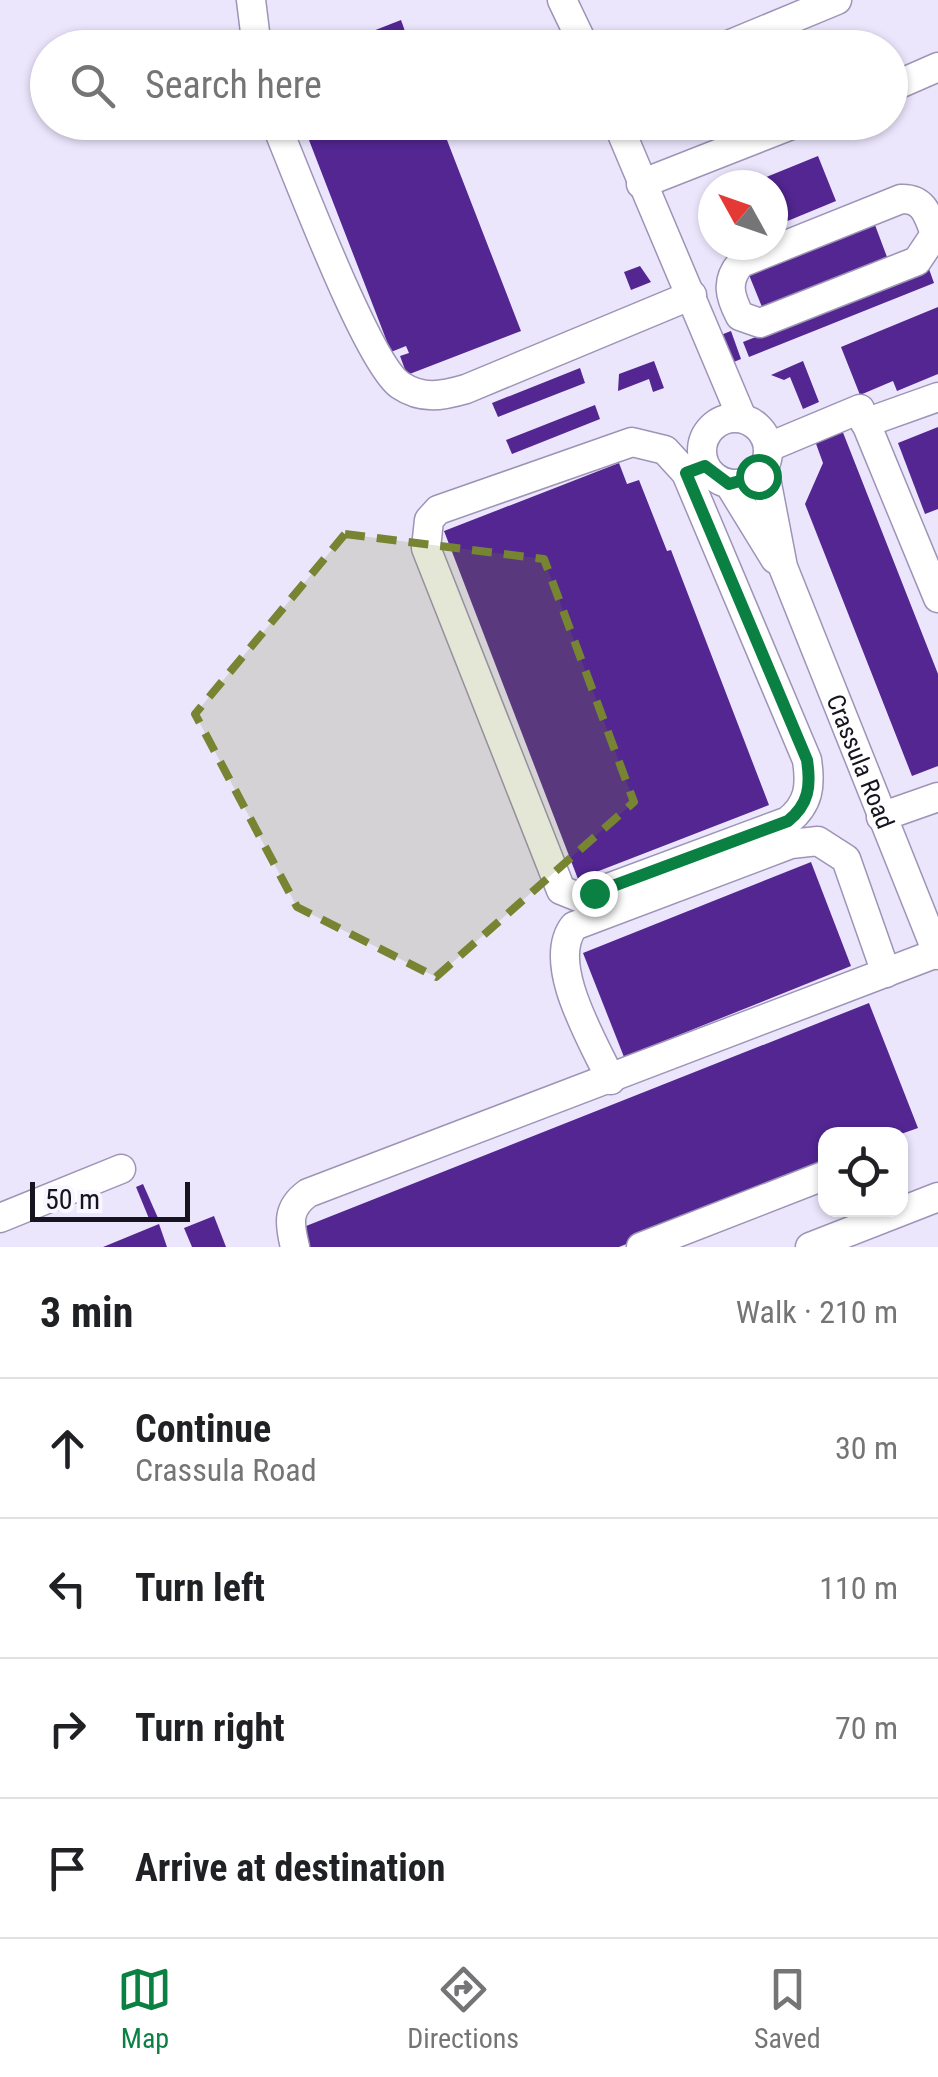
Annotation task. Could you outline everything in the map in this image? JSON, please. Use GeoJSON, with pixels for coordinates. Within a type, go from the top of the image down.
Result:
{"type":"FeatureCollection","features":[{"type":"Feature","properties":{"kind":"street"},"geometry":{"type":"LineString","coordinates":[[251,0],[255,30]]}},
{"type":"Feature","properties":{"kind":"street"},"geometry":{"type":"LineString","coordinates":[[562,0],[576,30]]}},
{"type":"Feature","properties":{"kind":"street"},"geometry":{"type":"LineString","coordinates":[[765,30],[837,0]]}},
{"type":"Feature","properties":{"kind":"street"},"geometry":{"type":"LineString","coordinates":[[908,80],[938,68]]}},
{"type":"Feature","properties":{"kind":"street"},"geometry":{"type":"LineString","coordinates":[[283,140],[378,360],[400,384],[427,397],[466,389],[696,303],[731,298]]}},
{"type":"Feature","properties":{"kind":"street"},"geometry":{"type":"LineString","coordinates":[[624,140],[742,418],[760,428],[767,458]]}},
{"type":"Feature","properties":{"kind":"street"},"geometry":{"type":"LineString","coordinates":[[641,184],[753,140]]}},
{"type":"Feature","properties":{"kind":"street"},"geometry":{"type":"LineString","coordinates":[[901,200],[917,201],[929,216],[933,242],[917,261],[760,323],[740,316],[731,298],[734,271],[758,254],[901,200]]}},
{"type":"Feature","properties":{"kind":"street"},"geometry":{"type":"LineString","coordinates":[[865,422],[938,397]]}},
{"type":"Feature","properties":{"kind":"street"},"geometry":{"type":"LineString","coordinates":[[729,484],[749,482],[767,458],[860,409],[927,541],[938,598]]}},
{"type":"Feature","properties":{"kind":"street"},"geometry":{"type":"LineString","coordinates":[[695,469],[712,427],[742,418]]}},
{"type":"Feature","properties":{"kind":"street","name":"Crassula Road"},"geometry":{"type":"LineString","coordinates":[[695,469],[807,760],[811,784],[805,803],[788,821],[594,893],[570,896],[562,890],[426,548],[430,520],[438,510],[455,503],[632,442],[665,450],[729,484],[762,544],[783,568]]}},
{"type":"Feature","properties":{"kind":"street","name":"Crassula Road"},"geometry":{"type":"LineString","coordinates":[[767,458],[783,568],[938,954]]}},
{"type":"Feature","properties":{"kind":"street"},"geometry":{"type":"LineString","coordinates":[[881,817],[938,797]]}},
{"type":"Feature","properties":{"kind":"street"},"geometry":{"type":"LineString","coordinates":[[611,1080],[564,966],[565,937],[574,926],[791,844],[818,840],[846,859],[886,974]]}},
{"type":"Feature","properties":{"kind":"street"},"geometry":{"type":"LineString","coordinates":[[296,1247],[290,1215],[296,1202],[308,1193],[938,954]]}},
{"type":"Feature","properties":{"kind":"street"},"geometry":{"type":"LineString","coordinates":[[0,1218],[121,1169]]}},
{"type":"Feature","properties":{"kind":"street"},"geometry":{"type":"LineString","coordinates":[[641,1247],[818,1178]]}},
{"type":"Feature","properties":{"kind":"street"},"geometry":{"type":"LineString","coordinates":[[908,1198],[937,1193]]}},
{"type":"Feature","properties":{"kind":"street"},"geometry":{"type":"LineString","coordinates":[[815,1245],[937,1193]]}},
{"type":"Feature","properties":{"kind":"street"},"geometry":{"type":"LineString","coordinates":[[815,1245],[866,1217]]}},
{"type":"Feature","properties":{"kind":"highlighted area"},"geometry":{"type":"Polygon","coordinates":[[[345,534],[544,559],[634,802],[436,977],[297,907],[195,714],[345,534]]]}},
{"type":"Feature","properties":{"kind":"building"},"geometry":{"type":"Polygon","coordinates":[[[401,20],[405,30],[375,30],[401,20]]]}},
{"type":"Feature","properties":{"kind":"building"},"geometry":{"type":"Polygon","coordinates":[[[309,140],[447,140],[521,331],[407,375],[400,356],[409,353],[406,346],[391,352],[309,140]]]}},
{"type":"Feature","properties":{"kind":"building"},"geometry":{"type":"Polygon","coordinates":[[[818,156],[836,201],[788,221],[788,170],[784,170],[818,156]]]}},
{"type":"Feature","properties":{"kind":"building"},"geometry":{"type":"Polygon","coordinates":[[[875,225],[887,257],[762,307],[749,275],[875,225]]]}},
{"type":"Feature","properties":{"kind":"building"},"geometry":{"type":"Polygon","coordinates":[[[640,266],[651,282],[631,290],[624,272],[640,266]]]}},
{"type":"Feature","properties":{"kind":"building"},"geometry":{"type":"Polygon","coordinates":[[[929,269],[934,283],[749,357],[743,342],[929,269]]]}},
{"type":"Feature","properties":{"kind":"building"},"geometry":{"type":"Polygon","coordinates":[[[938,307],[938,374],[897,391],[893,381],[860,395],[841,347],[938,307]]]}},
{"type":"Feature","properties":{"kind":"building"},"geometry":{"type":"Polygon","coordinates":[[[731,331],[741,359],[729,364],[718,336],[731,331]]]}},
{"type":"Feature","properties":{"kind":"building"},"geometry":{"type":"Polygon","coordinates":[[[654,361],[664,388],[653,392],[649,379],[618,391],[619,374],[654,361]]]}},
{"type":"Feature","properties":{"kind":"building"},"geometry":{"type":"Polygon","coordinates":[[[803,361],[819,402],[803,409],[790,377],[784,380],[771,375],[803,361]]]}},
{"type":"Feature","properties":{"kind":"building"},"geometry":{"type":"Polygon","coordinates":[[[580,368],[585,383],[498,417],[492,403],[580,368]]]}},
{"type":"Feature","properties":{"kind":"building"},"geometry":{"type":"Polygon","coordinates":[[[595,405],[600,419],[512,454],[506,440],[595,405]]]}},
{"type":"Feature","properties":{"kind":"building"},"geometry":{"type":"Polygon","coordinates":[[[938,427],[938,509],[925,514],[898,443],[938,427]]]}},
{"type":"Feature","properties":{"kind":"building"},"geometry":{"type":"Polygon","coordinates":[[[842,430],[938,674],[938,766],[912,776],[805,504],[823,463],[815,441],[842,430]]]}},
{"type":"Feature","properties":{"kind":"building"},"geometry":{"type":"Polygon","coordinates":[[[619,463],[627,484],[639,480],[667,551],[671,550],[769,805],[578,879],[444,531],[619,463]]]}},
{"type":"Feature","properties":{"kind":"building"},"geometry":{"type":"Polygon","coordinates":[[[811,862],[851,966],[624,1057],[583,953],[811,862]]]}},
{"type":"Feature","properties":{"kind":"building"},"geometry":{"type":"Polygon","coordinates":[[[869,1003],[918,1128],[908,1132],[908,1127],[818,1127],[818,1168],[619,1247],[303,1247],[296,1230],[869,1003]]]}},
{"type":"Feature","properties":{"kind":"building"},"geometry":{"type":"Polygon","coordinates":[[[143,1184],[158,1218],[150,1221],[136,1187],[143,1184]]]}},
{"type":"Feature","properties":{"kind":"building"},"geometry":{"type":"Polygon","coordinates":[[[214,1216],[226,1247],[192,1247],[184,1228],[214,1216]]]}},
{"type":"Feature","properties":{"kind":"building"},"geometry":{"type":"Polygon","coordinates":[[[159,1224],[167,1247],[103,1247],[159,1224]]]}},
{"type":"Feature","properties":{"kind":"route"},"geometry":{"type":"LineString","coordinates":[[594,893],[788,821],[805,803],[811,784],[807,760],[686,473],[705,466],[719,481],[739,485],[758,476]]}}]}
